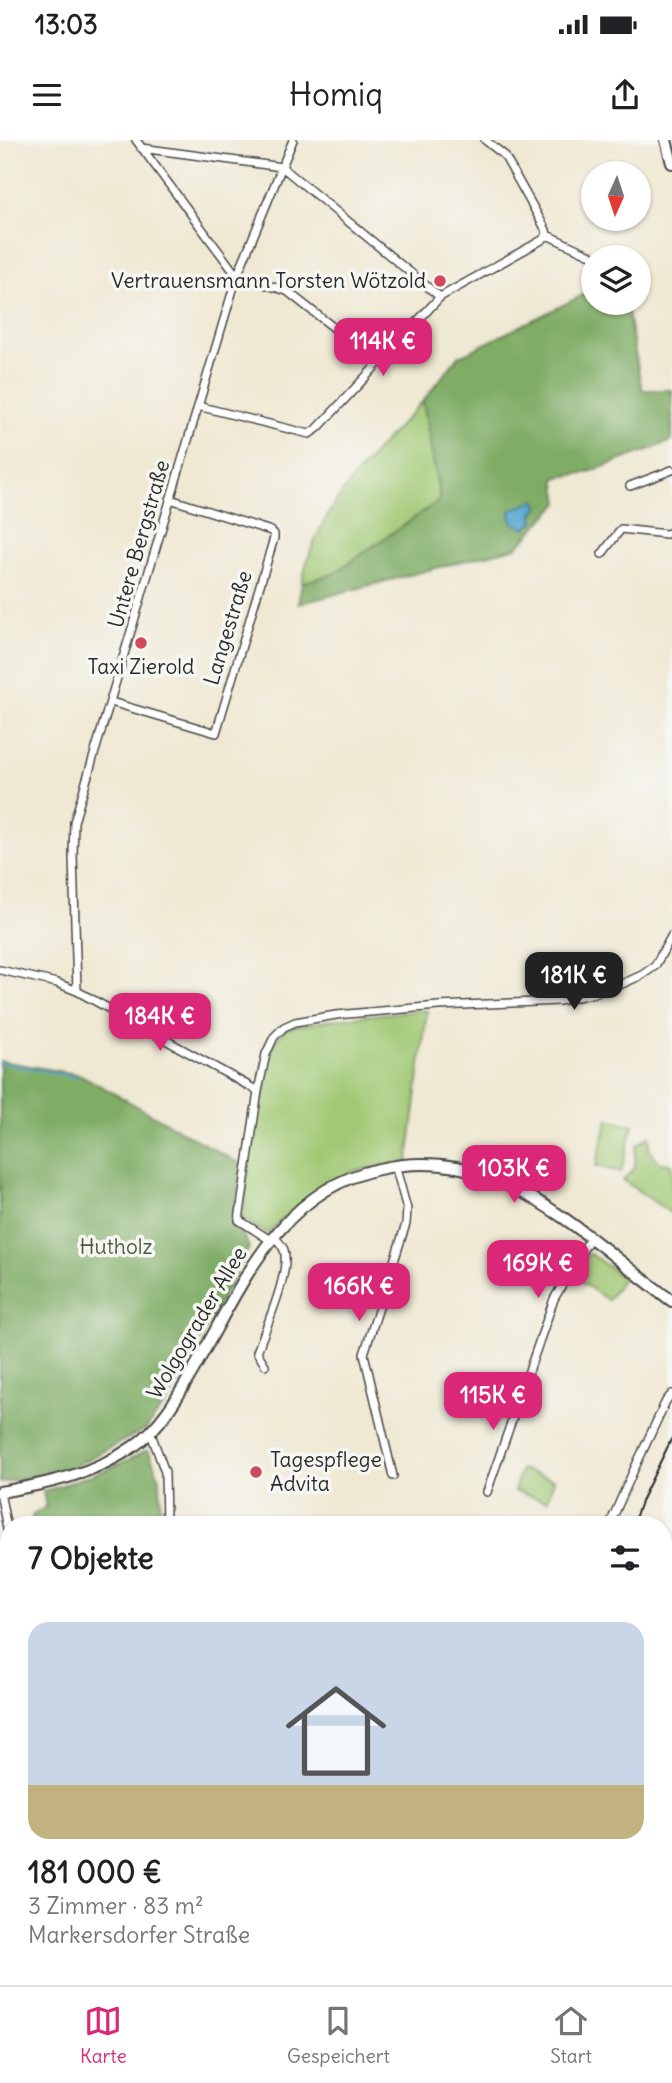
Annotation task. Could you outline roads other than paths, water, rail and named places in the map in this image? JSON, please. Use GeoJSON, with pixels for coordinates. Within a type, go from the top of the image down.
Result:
{"type":"FeatureCollection","features":[{"type":"Feature","properties":{"kind":"main road"},"geometry":{"type":"LineString","coordinates":[[666,140],[672,163]]}},
{"type":"Feature","properties":{"kind":"main road","name":"Wolgograder Allee"},"geometry":{"type":"LineString","coordinates":[[0,1492],[38,1485],[97,1466],[135,1445],[150,1432],[178,1397],[272,1238],[299,1209],[331,1186],[361,1173],[412,1164],[441,1164],[497,1179],[527,1194],[672,1301]]}},
{"type":"Feature","properties":{"kind":"street"},"geometry":{"type":"LineString","coordinates":[[136,140],[237,276],[287,291],[348,340]]}},
{"type":"Feature","properties":{"kind":"street","name":"Untere Bergstraße"},"geometry":{"type":"LineString","coordinates":[[77,990],[74,822],[237,276],[293,140]]}},
{"type":"Feature","properties":{"kind":"street"},"geometry":{"type":"LineString","coordinates":[[485,140],[504,155],[547,235]]}},
{"type":"Feature","properties":{"kind":"street"},"geometry":{"type":"LineString","coordinates":[[141,148],[282,167],[440,297]]}},
{"type":"Feature","properties":{"kind":"street"},"geometry":{"type":"LineString","coordinates":[[547,235],[581,251]]}},
{"type":"Feature","properties":{"kind":"street"},"geometry":{"type":"LineString","coordinates":[[198,406],[309,434],[440,297],[547,235]]}},
{"type":"Feature","properties":{"kind":"street"},"geometry":{"type":"LineString","coordinates":[[630,486],[672,470]]}},
{"type":"Feature","properties":{"kind":"street","name":"Langestraße"},"geometry":{"type":"LineString","coordinates":[[111,702],[216,733],[274,538],[271,531],[170,499]]}},
{"type":"Feature","properties":{"kind":"street"},"geometry":{"type":"LineString","coordinates":[[602,554],[621,529],[666,534],[672,532]]}},
{"type":"Feature","properties":{"kind":"street"},"geometry":{"type":"LineString","coordinates":[[272,1238],[239,1220],[258,1091],[270,1045],[279,1030],[289,1024],[336,1015],[438,1006],[559,1001],[595,993],[642,975],[655,965],[672,935]]}},
{"type":"Feature","properties":{"kind":"street"},"geometry":{"type":"LineString","coordinates":[[0,970],[77,990],[258,1091]]}},
{"type":"Feature","properties":{"kind":"street"},"geometry":{"type":"LineString","coordinates":[[393,1476],[363,1354],[406,1224],[407,1209],[395,1166]]}},
{"type":"Feature","properties":{"kind":"street","name":"Wolgograder Allee"},"geometry":{"type":"LineString","coordinates":[[265,1365],[257,1352],[279,1289],[285,1262],[283,1247],[272,1238]]}},
{"type":"Feature","properties":{"kind":"street"},"geometry":{"type":"LineString","coordinates":[[487,1492],[554,1299],[590,1238]]}},
{"type":"Feature","properties":{"kind":"street"},"geometry":{"type":"LineString","coordinates":[[614,1516],[666,1401],[672,1394]]}},
{"type":"Feature","properties":{"kind":"street"},"geometry":{"type":"LineString","coordinates":[[150,1432],[165,1472],[166,1516]]}},
{"type":"Feature","properties":{"kind":"street","name":"Wolgograder Allee"},"geometry":{"type":"LineString","coordinates":[[0,1492],[5,1516]]}},
{"type":"Feature","properties":{"kind":"water"},"geometry":{"type":"Polygon","coordinates":[[[535,500],[539,507],[533,513],[534,522],[526,528],[514,523],[510,511],[535,500]]]}},
{"type":"Feature","properties":{"kind":"waterway"},"geometry":{"type":"LineString","coordinates":[[0,1063],[77,1077]]}},
{"type":"Feature","properties":{"kind":"tram line"},"geometry":{"type":"LineString","coordinates":[[636,1516],[672,1438]]}},
{"type":"Feature","properties":{"kind":"place","name":"Vertrauensmann Torsten Wötzold"},"geometry":{"type":"Point","coordinates":[440,281]}},
{"type":"Feature","properties":{"kind":"place","name":"Taxi Zierold"},"geometry":{"type":"Point","coordinates":[141,643]}},
{"type":"Feature","properties":{"kind":"place","name":"Tagespflege Advita"},"geometry":{"type":"Point","coordinates":[256,1472]}},
{"type":"Feature","properties":{"kind":"park label","name":"Hutholz"},"geometry":{"type":"Point","coordinates":[116,1247]}}]}
